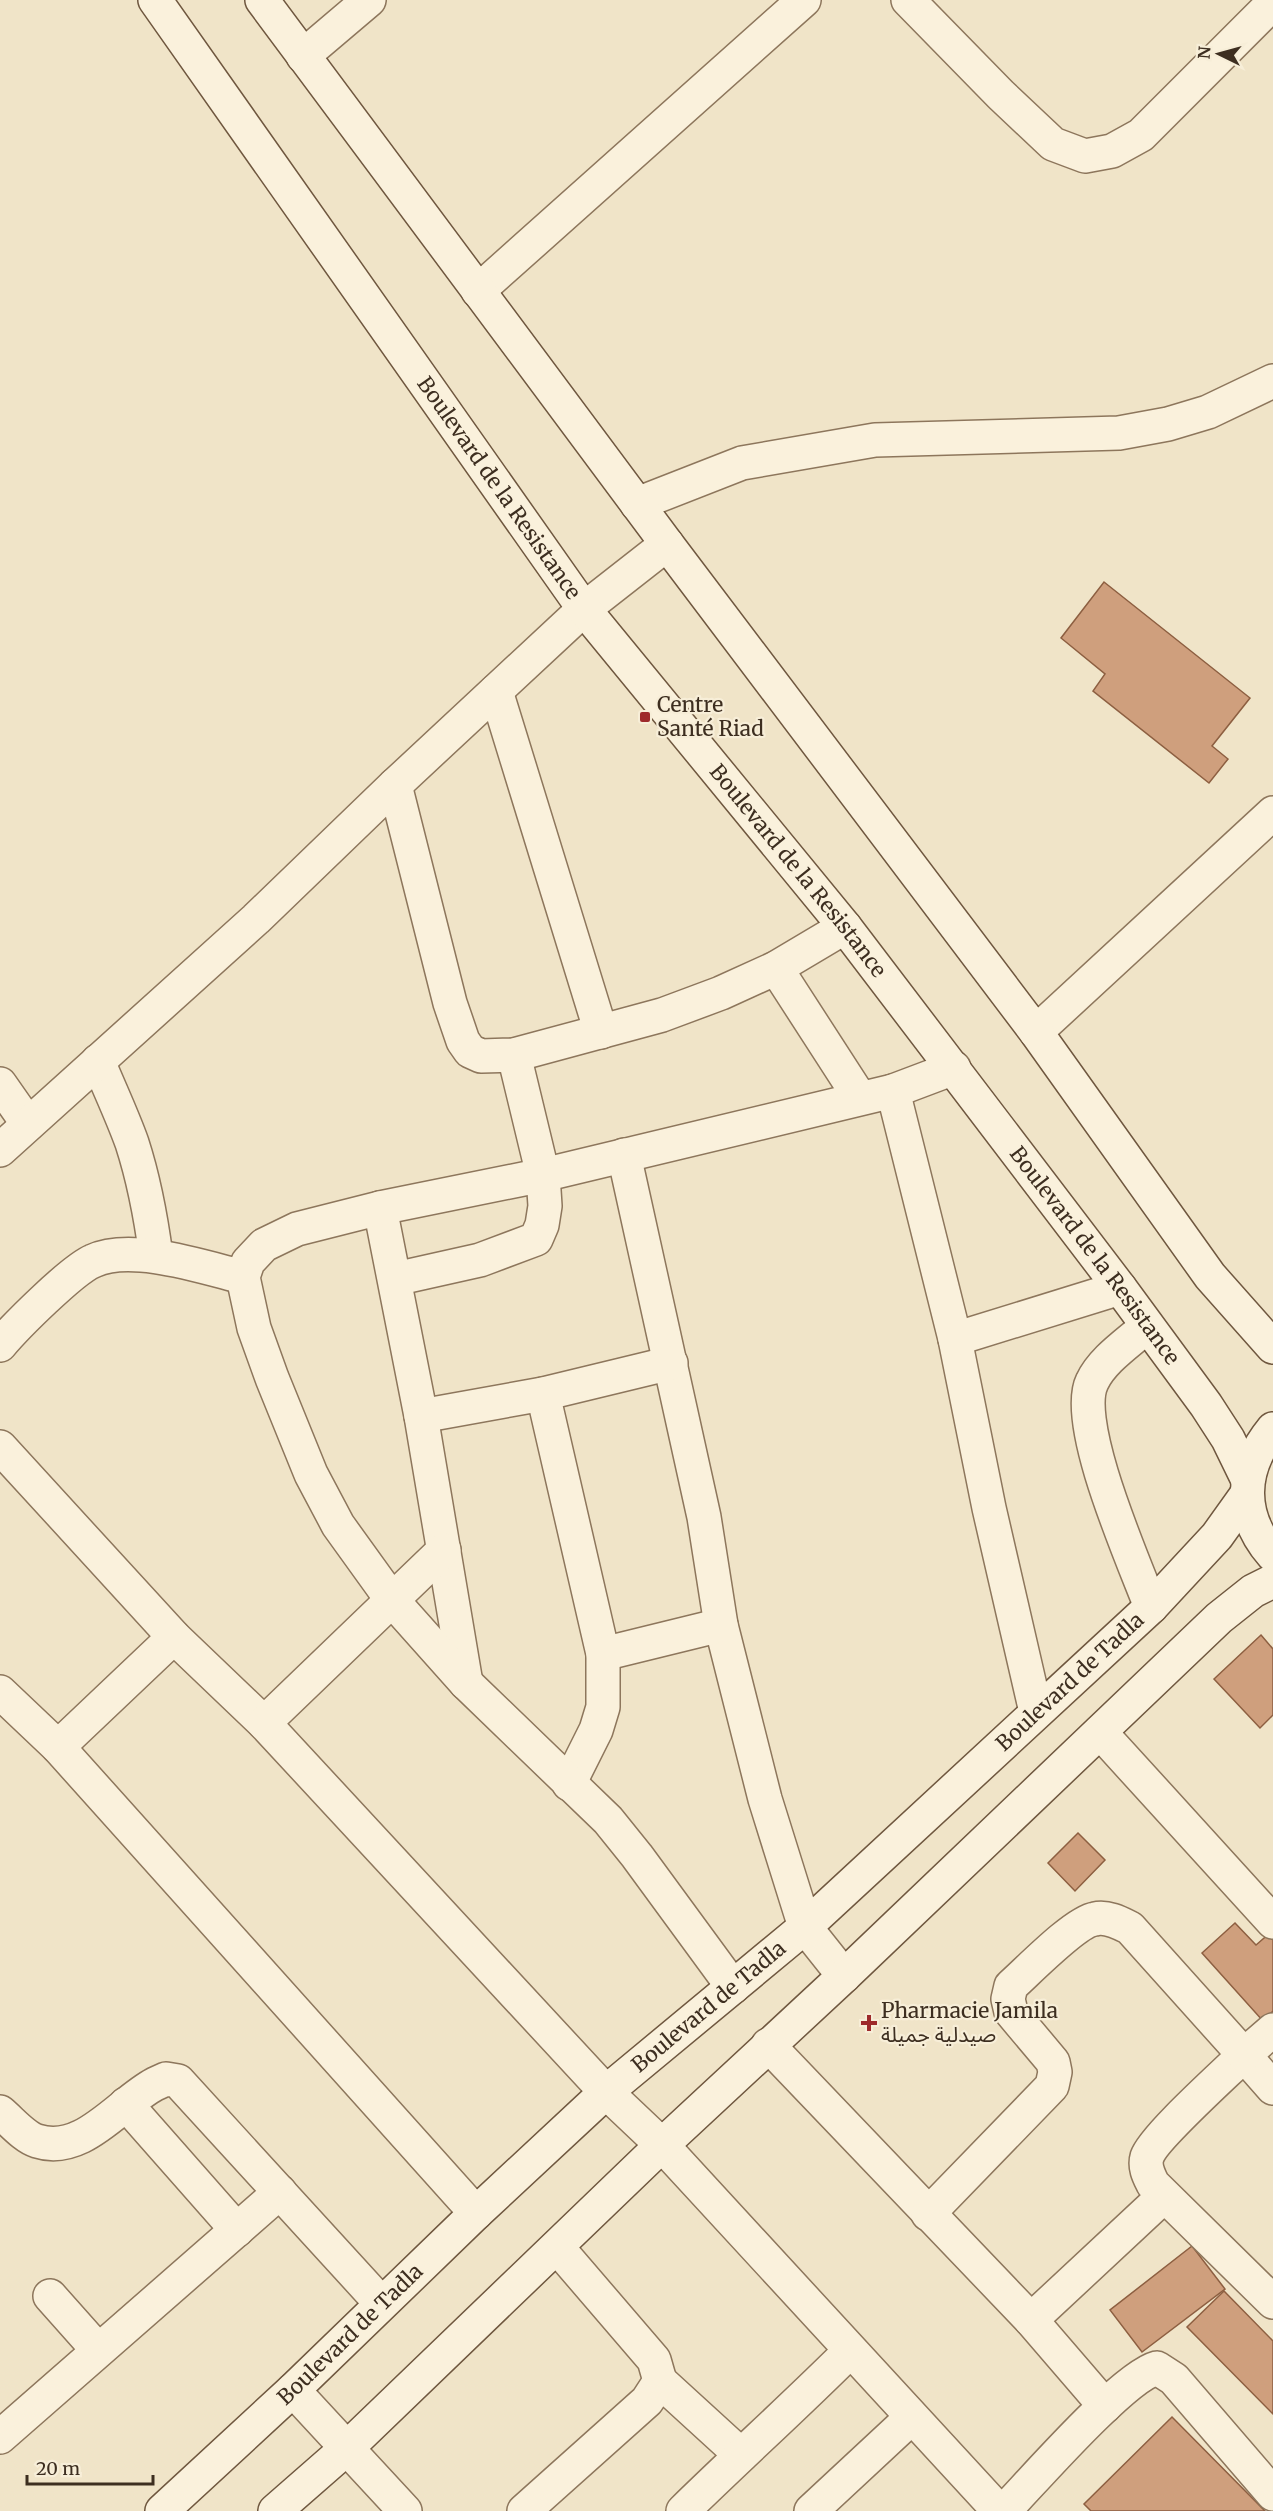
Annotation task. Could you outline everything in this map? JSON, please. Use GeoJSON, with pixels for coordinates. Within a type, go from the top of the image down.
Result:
{"type":"FeatureCollection","features":[{"type":"Feature","properties":{"kind":"street","name":"Boulevard de la Resistance"},"geometry":{"type":"LineString","coordinates":[[155,0],[584,609],[845,927],[954,1068],[1206,1405],[1228,1439],[1248,1487],[1250,1513],[1256,1531],[1273,1555]]}},
{"type":"Feature","properties":{"kind":"street"},"geometry":{"type":"LineString","coordinates":[[262,0],[637,504],[1036,1032],[1210,1276],[1273,1347]]}},
{"type":"Feature","properties":{"kind":"street"},"geometry":{"type":"LineString","coordinates":[[303,56],[369,0]]}},
{"type":"Feature","properties":{"kind":"street"},"geometry":{"type":"LineString","coordinates":[[478,291],[804,0]]}},
{"type":"Feature","properties":{"kind":"street"},"geometry":{"type":"LineString","coordinates":[[908,0],[1001,95],[1053,144],[1085,156],[1112,151],[1141,135],[1273,3]]}},
{"type":"Feature","properties":{"kind":"street"},"geometry":{"type":"LineString","coordinates":[[637,504],[742,463],[875,440],[1119,433],[1168,424],[1208,412],[1273,381]]}},
{"type":"Feature","properties":{"kind":"street"},"geometry":{"type":"LineString","coordinates":[[0,1150],[256,919],[395,785],[584,609],[667,544]]}},
{"type":"Feature","properties":{"kind":"street"},"geometry":{"type":"LineString","coordinates":[[496,691],[601,1032]]}},
{"type":"Feature","properties":{"kind":"street"},"geometry":{"type":"LineString","coordinates":[[395,785],[450,1003],[463,1041],[471,1051],[481,1056],[514,1055],[662,1015],[711,997],[776,968],[845,927]]}},
{"type":"Feature","properties":{"kind":"street"},"geometry":{"type":"LineString","coordinates":[[1036,1032],[1273,813]]}},
{"type":"Feature","properties":{"kind":"street"},"geometry":{"type":"LineString","coordinates":[[776,968],[860,1098]]}},
{"type":"Feature","properties":{"kind":"street"},"geometry":{"type":"LineString","coordinates":[[395,1279],[480,1260],[536,1239],[542,1225],[545,1206],[543,1175],[514,1055]]}},
{"type":"Feature","properties":{"kind":"street"},"geometry":{"type":"LineString","coordinates":[[98,1061],[131,1141],[141,1173],[151,1214],[156,1256]]}},
{"type":"Feature","properties":{"kind":"street"},"geometry":{"type":"LineString","coordinates":[[733,1987],[608,1820],[466,1683],[392,1600],[338,1525],[311,1474],[254,1328],[243,1277],[248,1262],[264,1245],[297,1229],[380,1208],[543,1175],[892,1091],[954,1068]]}},
{"type":"Feature","properties":{"kind":"street"},"geometry":{"type":"LineString","coordinates":[[0,1084],[28,1124]]}},
{"type":"Feature","properties":{"kind":"street"},"geometry":{"type":"LineString","coordinates":[[892,1091],[955,1339],[989,1508],[1035,1712]]}},
{"type":"Feature","properties":{"kind":"street"},"geometry":{"type":"LineString","coordinates":[[624,1155],[704,1517],[721,1625],[765,1799],[805,1927],[844,1976]]}},
{"type":"Feature","properties":{"kind":"street"},"geometry":{"type":"LineString","coordinates":[[380,1208],[421,1416],[466,1683]]}},
{"type":"Feature","properties":{"kind":"street"},"geometry":{"type":"LineString","coordinates":[[0,1345],[66,1281],[93,1261],[118,1255],[156,1256],[243,1277]]}},
{"type":"Feature","properties":{"kind":"street"},"geometry":{"type":"LineString","coordinates":[[955,1339],[1120,1288]]}},
{"type":"Feature","properties":{"kind":"street"},"geometry":{"type":"LineString","coordinates":[[1146,1327],[1101,1367],[1091,1383],[1087,1416],[1101,1472],[1151,1607]]}},
{"type":"Feature","properties":{"kind":"street"},"geometry":{"type":"LineString","coordinates":[[421,1416],[543,1394],[671,1362]]}},
{"type":"Feature","properties":{"kind":"street"},"geometry":{"type":"LineString","coordinates":[[543,1394],[603,1654],[603,1707],[596,1730],[569,1784]]}},
{"type":"Feature","properties":{"kind":"street"},"geometry":{"type":"LineString","coordinates":[[1248,1487],[1253,1460],[1262,1442],[1273,1429]]}},
{"type":"Feature","properties":{"kind":"street"},"geometry":{"type":"LineString","coordinates":[[0,1447],[174,1637],[264,1723],[606,2092],[662,2145],[999,2511]]}},
{"type":"Feature","properties":{"kind":"street","name":"Boulevard de Tadla"},"geometry":{"type":"LineString","coordinates":[[162,2511],[293,2390],[381,2303],[606,2092],[805,1927],[1151,1607],[1217,1536],[1248,1487]]}},
{"type":"Feature","properties":{"kind":"street"},"geometry":{"type":"LineString","coordinates":[[264,1723],[444,1550]]}},
{"type":"Feature","properties":{"kind":"street"},"geometry":{"type":"LineString","coordinates":[[276,2511],[347,2448],[662,2145],[844,1976],[1219,1618],[1253,1591],[1273,1581]]}},
{"type":"Feature","properties":{"kind":"street"},"geometry":{"type":"LineString","coordinates":[[603,1654],[721,1625]]}},
{"type":"Feature","properties":{"kind":"street"},"geometry":{"type":"LineString","coordinates":[[58,1747],[174,1637]]}},
{"type":"Feature","properties":{"kind":"street"},"geometry":{"type":"LineString","coordinates":[[0,1692],[58,1747],[476,2213]]}},
{"type":"Feature","properties":{"kind":"street"},"geometry":{"type":"LineString","coordinates":[[1100,1732],[1273,1922]]}},
{"type":"Feature","properties":{"kind":"street"},"geometry":{"type":"LineString","coordinates":[[928,2214],[1052,2086],[1053,2062],[1011,2012],[1008,1999],[1011,1986],[1079,1925],[1095,1918],[1114,1920],[1130,1928],[1273,2088]]}},
{"type":"Feature","properties":{"kind":"street"},"geometry":{"type":"LineString","coordinates":[[1273,2030],[1244,2055],[1150,2150],[1146,2160],[1147,2171],[1153,2184],[1273,2302]]}},
{"type":"Feature","properties":{"kind":"street"},"geometry":{"type":"LineString","coordinates":[[768,2045],[1032,2320],[1105,2406]]}},
{"type":"Feature","properties":{"kind":"street"},"geometry":{"type":"LineString","coordinates":[[0,2112],[35,2140],[49,2144],[68,2141],[87,2134],[155,2084],[166,2079],[178,2081],[381,2303]]}},
{"type":"Feature","properties":{"kind":"street"},"geometry":{"type":"LineString","coordinates":[[126,2104],[237,2230]]}},
{"type":"Feature","properties":{"kind":"street"},"geometry":{"type":"LineString","coordinates":[[0,2437],[280,2192]]}},
{"type":"Feature","properties":{"kind":"street"},"geometry":{"type":"LineString","coordinates":[[1032,2320],[1164,2196]]}},
{"type":"Feature","properties":{"kind":"street"},"geometry":{"type":"LineString","coordinates":[[557,2247],[654,2360],[660,2381],[741,2455]]}},
{"type":"Feature","properties":{"kind":"street"},"geometry":{"type":"LineString","coordinates":[[51,2296],[98,2350]]}},
{"type":"Feature","properties":{"kind":"street"},"geometry":{"type":"LineString","coordinates":[[682,2511],[784,2417],[850,2351]]}},
{"type":"Feature","properties":{"kind":"street"},"geometry":{"type":"LineString","coordinates":[[1004,2511],[1105,2406],[1149,2371],[1157,2368],[1166,2372],[1273,2494]]}},
{"type":"Feature","properties":{"kind":"street"},"geometry":{"type":"LineString","coordinates":[[524,2511],[647,2401],[660,2381]]}},
{"type":"Feature","properties":{"kind":"street"},"geometry":{"type":"LineString","coordinates":[[293,2390],[405,2511]]}},
{"type":"Feature","properties":{"kind":"street"},"geometry":{"type":"LineString","coordinates":[[811,2511],[911,2418]]}},
{"type":"Feature","properties":{"kind":"building"},"geometry":{"type":"Polygon","coordinates":[[[1104,582],[1250,698],[1212,746],[1228,759],[1209,783],[1093,691],[1105,674],[1061,638],[1104,582]]]}},
{"type":"Feature","properties":{"kind":"building"},"geometry":{"type":"Polygon","coordinates":[[[1261,1635],[1273,1649],[1273,1715],[1260,1728],[1214,1679],[1261,1635]]]}},
{"type":"Feature","properties":{"kind":"building"},"geometry":{"type":"Polygon","coordinates":[[[1078,1833],[1105,1860],[1075,1891],[1048,1863],[1078,1833]]]}},
{"type":"Feature","properties":{"kind":"building"},"geometry":{"type":"Polygon","coordinates":[[[1235,1923],[1256,1945],[1271,1932],[1273,1934],[1273,2011],[1263,2021],[1202,1953],[1235,1923]]]}},
{"type":"Feature","properties":{"kind":"building"},"geometry":{"type":"Polygon","coordinates":[[[1192,2246],[1225,2289],[1142,2352],[1110,2310],[1192,2246]]]}},
{"type":"Feature","properties":{"kind":"building"},"geometry":{"type":"Polygon","coordinates":[[[1224,2291],[1273,2341],[1273,2414],[1187,2327],[1224,2291]]]}},
{"type":"Feature","properties":{"kind":"building"},"geometry":{"type":"Polygon","coordinates":[[[1172,2417],[1265,2511],[1091,2511],[1084,2504],[1172,2417]]]}},
{"type":"Feature","properties":{"kind":"place","name":"Centre Santé Riad"},"geometry":{"type":"Point","coordinates":[645,717]}},
{"type":"Feature","properties":{"kind":"place","name":"Pharmacie Jamila صيدلية جميلة"},"geometry":{"type":"Point","coordinates":[869,2023]}}]}
